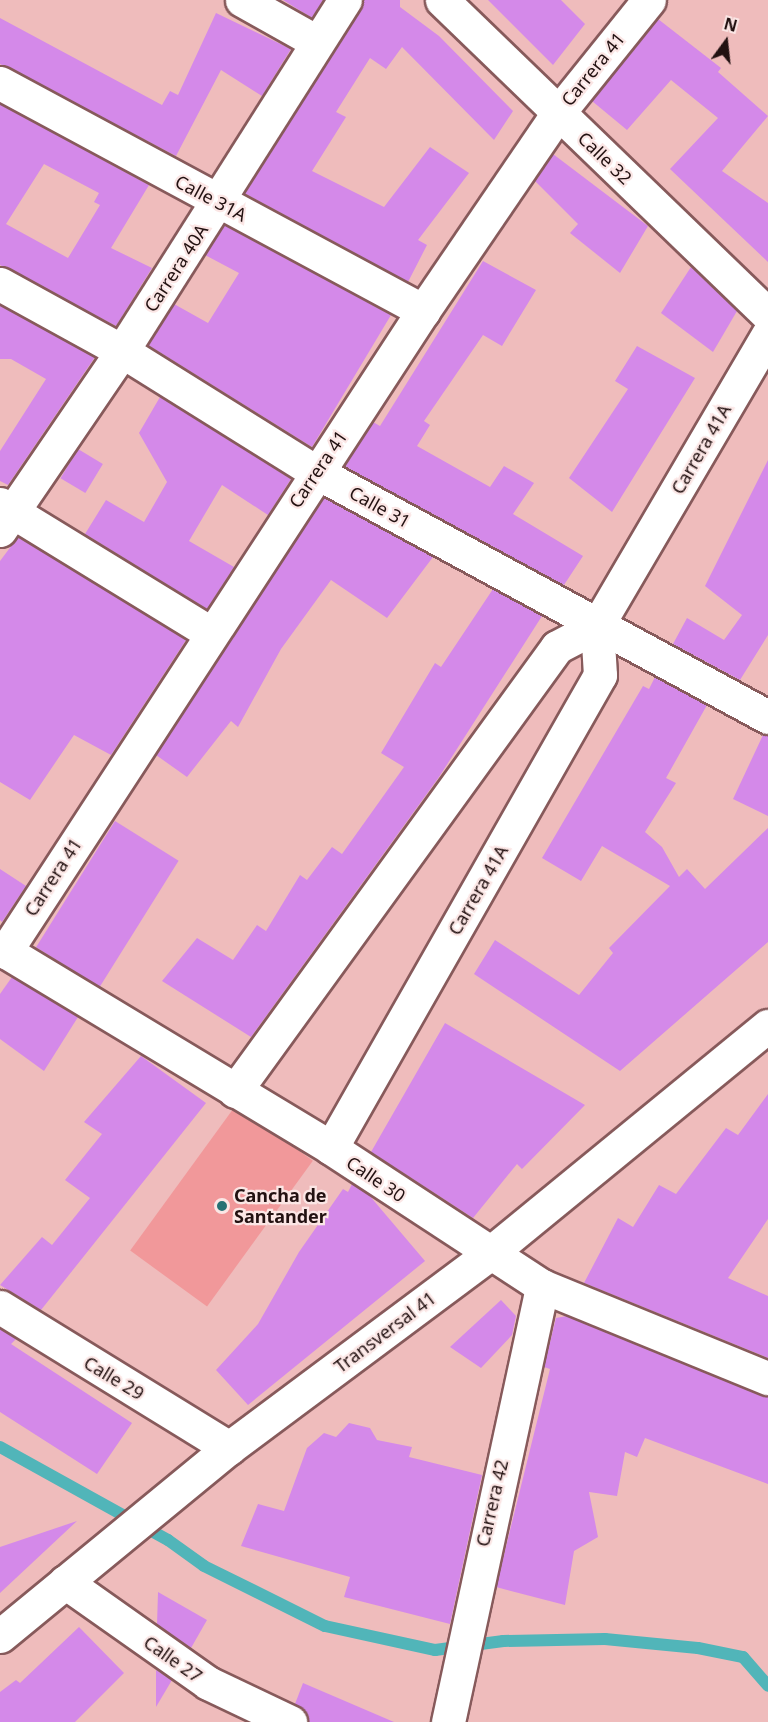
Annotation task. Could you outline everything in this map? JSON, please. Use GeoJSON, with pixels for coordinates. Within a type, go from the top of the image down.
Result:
{"type":"FeatureCollection","features":[{"type":"Feature","properties":{"kind":"street"},"geometry":{"type":"LineString","coordinates":[[242,0],[315,40]]}},
{"type":"Feature","properties":{"kind":"street","name":"Carrera 40A"},"geometry":{"type":"LineString","coordinates":[[4,515],[122,351],[219,202],[315,40],[345,0]]}},
{"type":"Feature","properties":{"kind":"street","name":"Calle 32"},"geometry":{"type":"LineString","coordinates":[[442,0],[768,315]]}},
{"type":"Feature","properties":{"kind":"street","name":"Carrera 41"},"geometry":{"type":"LineString","coordinates":[[3,950],[423,311],[558,113],[649,0]]}},
{"type":"Feature","properties":{"kind":"street","name":"Calle 31A"},"geometry":{"type":"LineString","coordinates":[[0,83],[423,311]]}},
{"type":"Feature","properties":{"kind":"street","name":"Calle 31"},"geometry":{"type":"LineString","coordinates":[[0,284],[122,351],[316,472],[768,717]]}},
{"type":"Feature","properties":{"kind":"street","name":"Carrera 41A"},"geometry":{"type":"LineString","coordinates":[[331,1148],[600,675],[597,626],[768,335]]}},
{"type":"Feature","properties":{"kind":"street"},"geometry":{"type":"LineString","coordinates":[[4,515],[210,632]]}},
{"type":"Feature","properties":{"kind":"street"},"geometry":{"type":"LineString","coordinates":[[236,1091],[557,646],[597,626]]}},
{"type":"Feature","properties":{"kind":"street","name":"Calle 30"},"geometry":{"type":"LineString","coordinates":[[3,950],[331,1148],[489,1254],[542,1286],[768,1378]]}},
{"type":"Feature","properties":{"kind":"street","name":"Transversal 41"},"geometry":{"type":"LineString","coordinates":[[0,1636],[229,1448],[489,1254],[768,1026]]}},
{"type":"Feature","properties":{"kind":"street","name":"Carrera 42"},"geometry":{"type":"LineString","coordinates":[[450,1710],[465,1622],[542,1286]]}},
{"type":"Feature","properties":{"kind":"street","name":"Calle 29"},"geometry":{"type":"LineString","coordinates":[[0,1307],[229,1448]]}},
{"type":"Feature","properties":{"kind":"street","name":"Calle 27"},"geometry":{"type":"LineString","coordinates":[[65,1582],[208,1683],[290,1722]]}},
{"type":"Feature","properties":{"kind":"shaded area","name":"Cancha de Santander"},"geometry":{"type":"Polygon","coordinates":[[[236,1105],[313,1161],[207,1306],[130,1251],[236,1105]]]}},
{"type":"Feature","properties":{"kind":"building"},"geometry":{"type":"Polygon","coordinates":[[[283,0],[323,0],[312,18],[283,0]]]}},
{"type":"Feature","properties":{"kind":"building"},"geometry":{"type":"Polygon","coordinates":[[[364,0],[400,0],[400,7],[439,36],[513,111],[494,140],[402,47],[386,69],[370,58],[336,112],[346,117],[312,171],[384,207],[430,147],[469,173],[418,240],[427,245],[408,282],[244,193],[364,0]]]}},
{"type":"Feature","properties":{"kind":"building"},"geometry":{"type":"Polygon","coordinates":[[[488,0],[561,0],[585,24],[553,65],[488,0]]]}},
{"type":"Feature","properties":{"kind":"building"},"geometry":{"type":"Polygon","coordinates":[[[216,13],[291,49],[262,96],[221,70],[176,156],[0,64],[0,18],[162,105],[170,91],[178,95],[216,13]]]}},
{"type":"Feature","properties":{"kind":"building"},"geometry":{"type":"Polygon","coordinates":[[[658,19],[721,68],[718,72],[768,116],[722,171],[768,203],[768,262],[670,169],[718,118],[671,80],[627,130],[592,101],[658,19]]]}},
{"type":"Feature","properties":{"kind":"building"},"geometry":{"type":"Polygon","coordinates":[[[0,104],[149,185],[111,248],[152,268],[116,326],[0,265],[0,104]],[[44,164],[6,224],[68,258],[100,205],[94,202],[99,193],[44,164]]]}},
{"type":"Feature","properties":{"kind":"building"},"geometry":{"type":"Polygon","coordinates":[[[553,154],[648,226],[620,273],[570,233],[578,224],[535,181],[553,154]]]}},
{"type":"Feature","properties":{"kind":"building"},"geometry":{"type":"Polygon","coordinates":[[[224,225],[391,315],[312,447],[148,345],[174,304],[208,323],[239,273],[205,255],[224,225]]]}},
{"type":"Feature","properties":{"kind":"building"},"geometry":{"type":"Polygon","coordinates":[[[483,261],[536,290],[502,346],[483,335],[424,421],[430,425],[417,446],[490,487],[504,466],[534,483],[513,514],[583,556],[564,585],[344,466],[373,422],[380,426],[483,261]]]}},
{"type":"Feature","properties":{"kind":"building"},"geometry":{"type":"Polygon","coordinates":[[[691,267],[737,311],[713,352],[661,313],[691,267]]]}},
{"type":"Feature","properties":{"kind":"building"},"geometry":{"type":"Polygon","coordinates":[[[0,305],[95,357],[8,485],[0,481],[0,451],[46,379],[11,359],[0,359],[0,305]]]}},
{"type":"Feature","properties":{"kind":"building"},"geometry":{"type":"Polygon","coordinates":[[[637,346],[695,378],[612,512],[569,478],[628,389],[615,381],[637,346]]]}},
{"type":"Feature","properties":{"kind":"building"},"geometry":{"type":"Polygon","coordinates":[[[160,397],[291,479],[268,515],[222,485],[189,541],[234,567],[207,609],[85,534],[106,500],[144,522],[167,482],[139,433],[160,397]]]}},
{"type":"Feature","properties":{"kind":"building"},"geometry":{"type":"Polygon","coordinates":[[[78,449],[103,464],[85,493],[60,478],[78,449]]]}},
{"type":"Feature","properties":{"kind":"building"},"geometry":{"type":"Polygon","coordinates":[[[768,460],[768,635],[740,680],[673,644],[687,618],[724,640],[742,615],[705,586],[768,460]]]}},
{"type":"Feature","properties":{"kind":"building"},"geometry":{"type":"Polygon","coordinates":[[[324,498],[433,557],[387,618],[331,580],[281,649],[238,727],[231,721],[187,777],[156,755],[324,498]]]}},
{"type":"Feature","properties":{"kind":"building"},"geometry":{"type":"Polygon","coordinates":[[[18,537],[186,640],[111,755],[74,735],[30,800],[0,782],[0,561],[18,537]]]}},
{"type":"Feature","properties":{"kind":"building"},"geometry":{"type":"Polygon","coordinates":[[[493,589],[542,616],[439,777],[251,1037],[162,981],[197,938],[233,960],[257,925],[266,931],[300,875],[307,880],[332,847],[342,854],[404,767],[381,753],[435,663],[441,667],[493,589]]]}},
{"type":"Feature","properties":{"kind":"building"},"geometry":{"type":"Polygon","coordinates":[[[655,677],[707,705],[666,778],[676,783],[645,832],[662,847],[679,877],[687,869],[705,889],[768,828],[768,942],[620,1071],[474,974],[495,940],[579,995],[613,953],[609,948],[670,886],[602,846],[581,881],[542,858],[643,686],[649,689],[655,677]]]}},
{"type":"Feature","properties":{"kind":"building"},"geometry":{"type":"Polygon","coordinates":[[[763,735],[768,736],[768,816],[733,799],[763,735]]]}},
{"type":"Feature","properties":{"kind":"building"},"geometry":{"type":"Polygon","coordinates":[[[115,821],[179,861],[100,987],[36,947],[115,821]]]}},
{"type":"Feature","properties":{"kind":"building"},"geometry":{"type":"Polygon","coordinates":[[[0,869],[26,886],[2,922],[0,920],[0,869]]]}},
{"type":"Feature","properties":{"kind":"building"},"geometry":{"type":"Polygon","coordinates":[[[12,977],[78,1017],[44,1071],[0,1039],[0,994],[12,977]]]}},
{"type":"Feature","properties":{"kind":"building"},"geometry":{"type":"Polygon","coordinates":[[[445,1023],[585,1105],[522,1169],[517,1164],[473,1218],[371,1152],[445,1023]]]}},
{"type":"Feature","properties":{"kind":"building"},"geometry":{"type":"Polygon","coordinates":[[[141,1056],[206,1103],[41,1310],[0,1285],[42,1237],[52,1245],[90,1198],[65,1180],[102,1134],[84,1122],[141,1056]]]}},
{"type":"Feature","properties":{"kind":"building"},"geometry":{"type":"Polygon","coordinates":[[[768,1094],[768,1219],[728,1278],[768,1296],[768,1358],[584,1283],[618,1218],[633,1227],[659,1185],[676,1194],[726,1128],[738,1135],[768,1094]]]}},
{"type":"Feature","properties":{"kind":"building"},"geometry":{"type":"Polygon","coordinates":[[[352,1184],[369,1195],[425,1261],[248,1405],[216,1370],[258,1324],[299,1252],[343,1189],[348,1192],[352,1184]]]}},
{"type":"Feature","properties":{"kind":"building"},"geometry":{"type":"Polygon","coordinates":[[[501,1300],[516,1316],[512,1335],[481,1368],[450,1347],[501,1300]]]}},
{"type":"Feature","properties":{"kind":"building"},"geometry":{"type":"Polygon","coordinates":[[[567,1316],[768,1396],[768,1484],[645,1438],[637,1457],[625,1452],[617,1496],[589,1492],[598,1537],[574,1551],[565,1605],[496,1587],[550,1369],[544,1367],[556,1318],[567,1316]]]}},
{"type":"Feature","properties":{"kind":"building"},"geometry":{"type":"Polygon","coordinates":[[[0,1329],[16,1339],[11,1344],[132,1423],[97,1474],[0,1412],[0,1329]]]}},
{"type":"Feature","properties":{"kind":"building"},"geometry":{"type":"Polygon","coordinates":[[[349,1423],[370,1428],[377,1440],[412,1447],[409,1457],[482,1475],[450,1624],[344,1597],[350,1577],[241,1546],[258,1504],[284,1511],[307,1448],[324,1433],[336,1437],[349,1423]]]}},
{"type":"Feature","properties":{"kind":"building"},"geometry":{"type":"Polygon","coordinates":[[[77,1521],[0,1593],[0,1547],[77,1521]]]}},
{"type":"Feature","properties":{"kind":"building"},"geometry":{"type":"Polygon","coordinates":[[[158,1592],[207,1620],[191,1648],[157,1624],[158,1592]]]}},
{"type":"Feature","properties":{"kind":"building"},"geometry":{"type":"Polygon","coordinates":[[[79,1627],[124,1673],[75,1722],[0,1722],[0,1692],[16,1680],[20,1683],[79,1627]]]}},
{"type":"Feature","properties":{"kind":"building"},"geometry":{"type":"Polygon","coordinates":[[[156,1670],[172,1680],[156,1707],[156,1670]]]}},
{"type":"Feature","properties":{"kind":"building"},"geometry":{"type":"Polygon","coordinates":[[[303,1683],[394,1722],[308,1722],[295,1704],[303,1683]]]}},
{"type":"Feature","properties":{"kind":"waterway"},"geometry":{"type":"LineString","coordinates":[[0,1447],[168,1540],[204,1566],[325,1626],[435,1650],[503,1641],[605,1639],[698,1648],[743,1657],[768,1686]]}},
{"type":"Feature","properties":{"kind":"place","name":"Cancha de Santander"},"geometry":{"type":"Point","coordinates":[222,1206]}}]}
